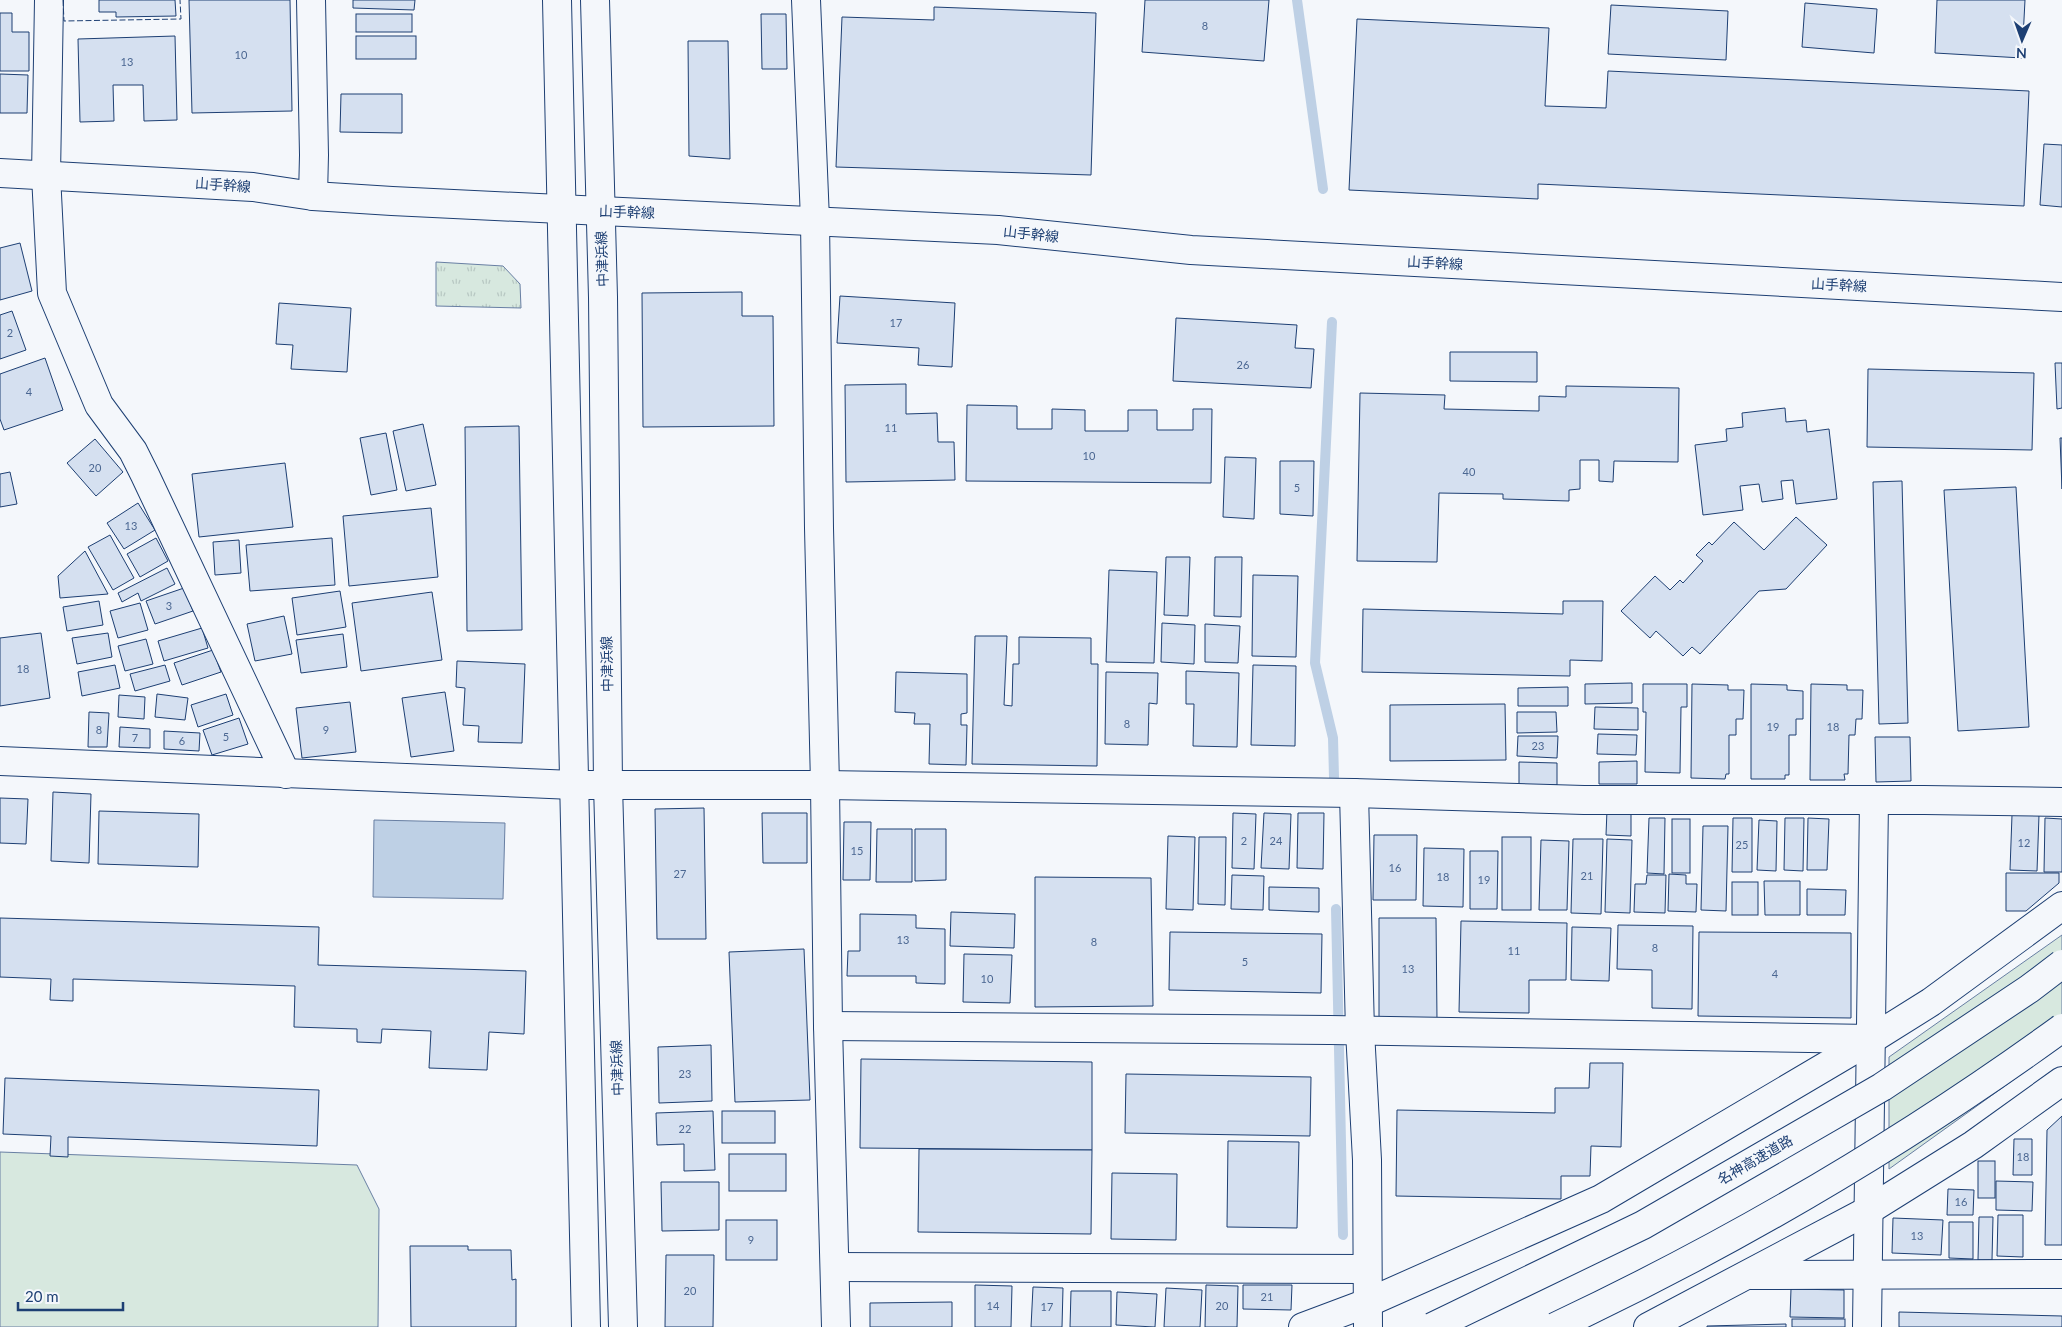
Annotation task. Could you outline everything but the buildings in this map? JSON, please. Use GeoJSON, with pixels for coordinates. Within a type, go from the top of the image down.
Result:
{"type":"FeatureCollection","features":[{"type":"Feature","properties":{"kind":"main road"},"geometry":{"type":"LineString","coordinates":[[49,0],[46,175],[52,293],[99,405],[133,451],[286,774]]}},
{"type":"Feature","properties":{"kind":"main road"},"geometry":{"type":"LineString","coordinates":[[311,0],[313,196]]}},
{"type":"Feature","properties":{"kind":"main road"},"geometry":{"type":"LineString","coordinates":[[557,0],[586,1327]]}},
{"type":"Feature","properties":{"kind":"main road","name":"中津浜線"},"geometry":{"type":"LineString","coordinates":[[594,0],[601,211],[608,785],[623,1327]]}},
{"type":"Feature","properties":{"kind":"main road"},"geometry":{"type":"LineString","coordinates":[[806,0],[815,220],[819,528],[826,785],[828,1026],[836,1327]]}},
{"type":"Feature","properties":{"kind":"main road","name":"山手幹線"},"geometry":{"type":"LineString","coordinates":[[0,173],[253,186],[313,196],[563,210],[815,220],[998,230],[1191,250],[2062,297]]}},
{"type":"Feature","properties":{"kind":"main road"},"geometry":{"type":"LineString","coordinates":[[0,761],[573,785],[826,785],[1354,793],[1584,800],[2062,802]]}},
{"type":"Feature","properties":{"kind":"main road"},"geometry":{"type":"LineString","coordinates":[[1354,793],[1346,1030],[1367,1160],[1368,1315]]}},
{"type":"Feature","properties":{"kind":"main road"},"geometry":{"type":"LineString","coordinates":[[1867,1327],[1874,800]]}},
{"type":"Feature","properties":{"kind":"main road"},"geometry":{"type":"LineString","coordinates":[[1302,1327],[1368,1315],[1601,1199],[1872,1039],[1931,1002],[2062,906]]}},
{"type":"Feature","properties":{"kind":"main road","name":"名神高速道路"},"geometry":{"type":"LineString","coordinates":[[1432,1327],[1644,1226],[1882,1087],[2030,989],[2062,964]]}},
{"type":"Feature","properties":{"kind":"main road"},"geometry":{"type":"LineString","coordinates":[[828,1026],[1346,1030],[1872,1039]]}},
{"type":"Feature","properties":{"kind":"main road"},"geometry":{"type":"LineString","coordinates":[[1555,1327],[1606,1303],[1731,1238],[1897,1139],[2062,1028]]}},
{"type":"Feature","properties":{"kind":"main road"},"geometry":{"type":"LineString","coordinates":[[1648,1327],[1869,1210],[1972,1145],[2062,1081]]}},
{"type":"Feature","properties":{"kind":"main road"},"geometry":{"type":"LineString","coordinates":[[835,1267],[1367,1269]]}},
{"type":"Feature","properties":{"kind":"main road"},"geometry":{"type":"LineString","coordinates":[[1747,1275],[2062,1274]]}},
{"type":"Feature","properties":{"kind":"green space"},"geometry":{"type":"Polygon","coordinates":[[[436,262],[503,266],[520,284],[521,308],[436,306],[436,262]]]}},
{"type":"Feature","properties":{"kind":"green space"},"geometry":{"type":"Polygon","coordinates":[[[2062,935],[2062,1045],[1889,1169],[1889,1057],[2062,935]]]}},
{"type":"Feature","properties":{"kind":"green space"},"geometry":{"type":"Polygon","coordinates":[[[0,1152],[357,1165],[379,1209],[378,1327],[0,1327],[0,1152]]]}},
{"type":"Feature","properties":{"kind":"water"},"geometry":{"type":"Polygon","coordinates":[[[374,820],[505,823],[503,899],[373,897],[374,820]]]}},
{"type":"Feature","properties":{"kind":"waterway"},"geometry":{"type":"LineString","coordinates":[[1297,0],[1323,189]]}},
{"type":"Feature","properties":{"kind":"waterway"},"geometry":{"type":"LineString","coordinates":[[1332,322],[1315,663],[1333,738],[1334,777]]}},
{"type":"Feature","properties":{"kind":"waterway"},"geometry":{"type":"LineString","coordinates":[[1336,909],[1343,1235]]}},
{"type":"Feature","properties":{"kind":"fence"},"geometry":{"type":"LineString","coordinates":[[63,0],[64,21],[181,19],[180,0]]}}]}
